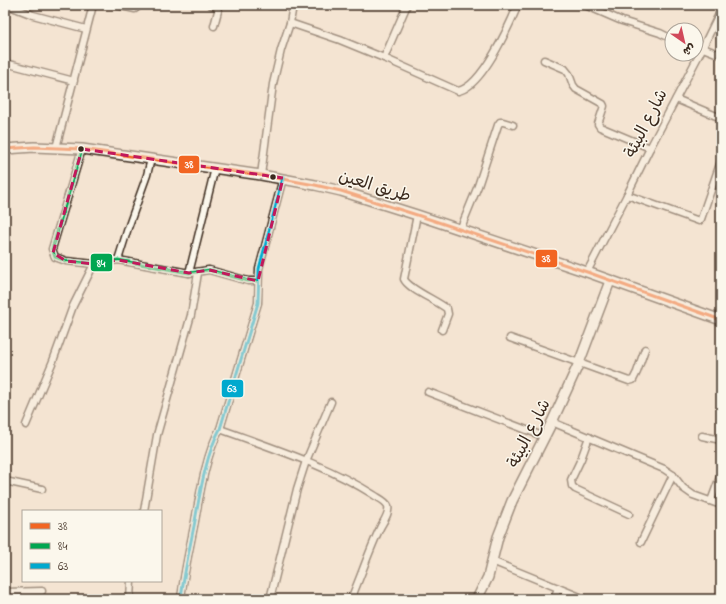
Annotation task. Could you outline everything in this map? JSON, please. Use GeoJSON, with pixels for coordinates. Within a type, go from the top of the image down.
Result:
{"type":"FeatureCollection","features":[{"type":"Feature","properties":{"kind":"main road","name":"طريق العين"},"geometry":{"type":"LineString","coordinates":[[5,149],[82,149],[283,178],[341,191],[587,272],[721,320]]}},
{"type":"Feature","properties":{"kind":"main road","name":"شارع البيئة"},"geometry":{"type":"LineString","coordinates":[[477,599],[488,577],[498,537],[512,501],[545,437],[579,363],[610,281]]}},
{"type":"Feature","properties":{"kind":"street"},"geometry":{"type":"LineString","coordinates":[[7,5],[33,15],[86,29]]}},
{"type":"Feature","properties":{"kind":"street"},"geometry":{"type":"LineString","coordinates":[[56,148],[93,5]]}},
{"type":"Feature","properties":{"kind":"street"},"geometry":{"type":"LineString","coordinates":[[116,5],[135,9],[140,5]]}},
{"type":"Feature","properties":{"kind":"street"},"geometry":{"type":"LineString","coordinates":[[211,5],[216,7],[218,11],[214,26]]}},
{"type":"Feature","properties":{"kind":"street"},"geometry":{"type":"LineString","coordinates":[[262,175],[273,84],[281,50],[290,23],[293,5]]}},
{"type":"Feature","properties":{"kind":"street"},"geometry":{"type":"LineString","coordinates":[[384,58],[407,5]]}},
{"type":"Feature","properties":{"kind":"street"},"geometry":{"type":"LineString","coordinates":[[290,23],[340,40],[458,91],[467,88],[474,81],[499,47],[518,5]]}},
{"type":"Feature","properties":{"kind":"street"},"geometry":{"type":"LineString","coordinates":[[585,5],[622,21],[664,35]]}},
{"type":"Feature","properties":{"kind":"street","name":"شارع البيئة"},"geometry":{"type":"LineString","coordinates":[[704,43],[721,10]]}},
{"type":"Feature","properties":{"kind":"street"},"geometry":{"type":"LineString","coordinates":[[704,52],[721,55]]}},
{"type":"Feature","properties":{"kind":"street"},"geometry":{"type":"LineString","coordinates":[[544,60],[565,69],[569,74],[572,85],[576,90],[603,104],[604,106],[598,124],[600,127],[650,148]]}},
{"type":"Feature","properties":{"kind":"street","name":"شارع البيئة"},"geometry":{"type":"LineString","coordinates":[[587,272],[694,62]]}},
{"type":"Feature","properties":{"kind":"street"},"geometry":{"type":"LineString","coordinates":[[5,64],[74,81]]}},
{"type":"Feature","properties":{"kind":"street"},"geometry":{"type":"LineString","coordinates":[[676,99],[721,118]]}},
{"type":"Feature","properties":{"kind":"street"},"geometry":{"type":"LineString","coordinates":[[460,230],[478,186],[498,125],[500,122],[503,122],[513,126]]}},
{"type":"Feature","properties":{"kind":"street"},"geometry":{"type":"LineString","coordinates":[[82,149],[52,249],[55,257],[59,259],[94,264],[118,260],[189,273],[209,270],[248,281],[258,281]]}},
{"type":"Feature","properties":{"kind":"street"},"geometry":{"type":"LineString","coordinates":[[118,260],[151,159]]}},
{"type":"Feature","properties":{"kind":"street"},"geometry":{"type":"LineString","coordinates":[[627,195],[699,221],[721,161]]}},
{"type":"Feature","properties":{"kind":"street"},"geometry":{"type":"LineString","coordinates":[[189,273],[215,168]]}},
{"type":"Feature","properties":{"kind":"street"},"geometry":{"type":"LineString","coordinates":[[181,599],[185,566],[199,498],[214,441],[220,430],[258,303],[259,268],[283,178]]}},
{"type":"Feature","properties":{"kind":"street"},"geometry":{"type":"LineString","coordinates":[[417,215],[404,279],[411,286],[447,309],[448,314],[442,330]]}},
{"type":"Feature","properties":{"kind":"street"},"geometry":{"type":"LineString","coordinates":[[26,425],[53,360],[73,306],[94,264]]}},
{"type":"Feature","properties":{"kind":"street"},"geometry":{"type":"LineString","coordinates":[[144,510],[157,435],[191,315],[198,272]]}},
{"type":"Feature","properties":{"kind":"street"},"geometry":{"type":"LineString","coordinates":[[510,338],[629,381],[633,380],[645,349]]}},
{"type":"Feature","properties":{"kind":"street"},"geometry":{"type":"LineString","coordinates":[[428,392],[545,437]]}},
{"type":"Feature","properties":{"kind":"street"},"geometry":{"type":"LineString","coordinates":[[270,599],[297,489],[306,461],[331,402]]}},
{"type":"Feature","properties":{"kind":"street"},"geometry":{"type":"LineString","coordinates":[[552,422],[664,469],[674,475],[683,488],[694,495],[721,505]]}},
{"type":"Feature","properties":{"kind":"street"},"geometry":{"type":"LineString","coordinates":[[220,430],[306,461],[354,482],[388,505],[386,515],[351,599]]}},
{"type":"Feature","properties":{"kind":"street"},"geometry":{"type":"LineString","coordinates":[[702,436],[721,440]]}},
{"type":"Feature","properties":{"kind":"street"},"geometry":{"type":"LineString","coordinates":[[589,437],[571,480],[572,486],[629,514]]}},
{"type":"Feature","properties":{"kind":"street"},"geometry":{"type":"LineString","coordinates":[[711,501],[721,474]]}},
{"type":"Feature","properties":{"kind":"street"},"geometry":{"type":"LineString","coordinates":[[641,542],[674,475]]}},
{"type":"Feature","properties":{"kind":"street"},"geometry":{"type":"LineString","coordinates":[[5,481],[42,489]]}},
{"type":"Feature","properties":{"kind":"street"},"geometry":{"type":"LineString","coordinates":[[492,561],[585,599]]}},
{"type":"Feature","properties":{"kind":"street"},"geometry":{"type":"LineString","coordinates":[[130,599],[131,582]]}},
{"type":"Feature","properties":{"kind":"street"},"geometry":{"type":"LineString","coordinates":[[554,599],[558,588]]}},
{"type":"Feature","properties":{"kind":"street"},"geometry":{"type":"LineString","coordinates":[[5,592],[25,590],[42,591]]}},
{"type":"Feature","properties":{"kind":"highlighted area"},"geometry":{"type":"Polygon","coordinates":[[[82,149],[283,178],[258,281],[209,270],[189,273],[118,260],[94,264],[66,261],[53,253],[82,149]]]}},
{"type":"Feature","properties":{"kind":"transit line","name":"38"},"geometry":{"type":"LineString","coordinates":[[5,149],[34,147],[82,149],[261,175],[341,191],[587,272],[721,320]]}},
{"type":"Feature","properties":{"kind":"transit line","name":"84"},"geometry":{"type":"LineString","coordinates":[[82,149],[52,249],[55,257],[66,261],[94,264],[118,260],[189,273],[209,270],[248,281],[258,281]]}},
{"type":"Feature","properties":{"kind":"transit line","name":"63"},"geometry":{"type":"LineString","coordinates":[[181,599],[185,569],[204,474],[211,450],[220,429],[258,303],[259,269],[283,178]]}}]}
